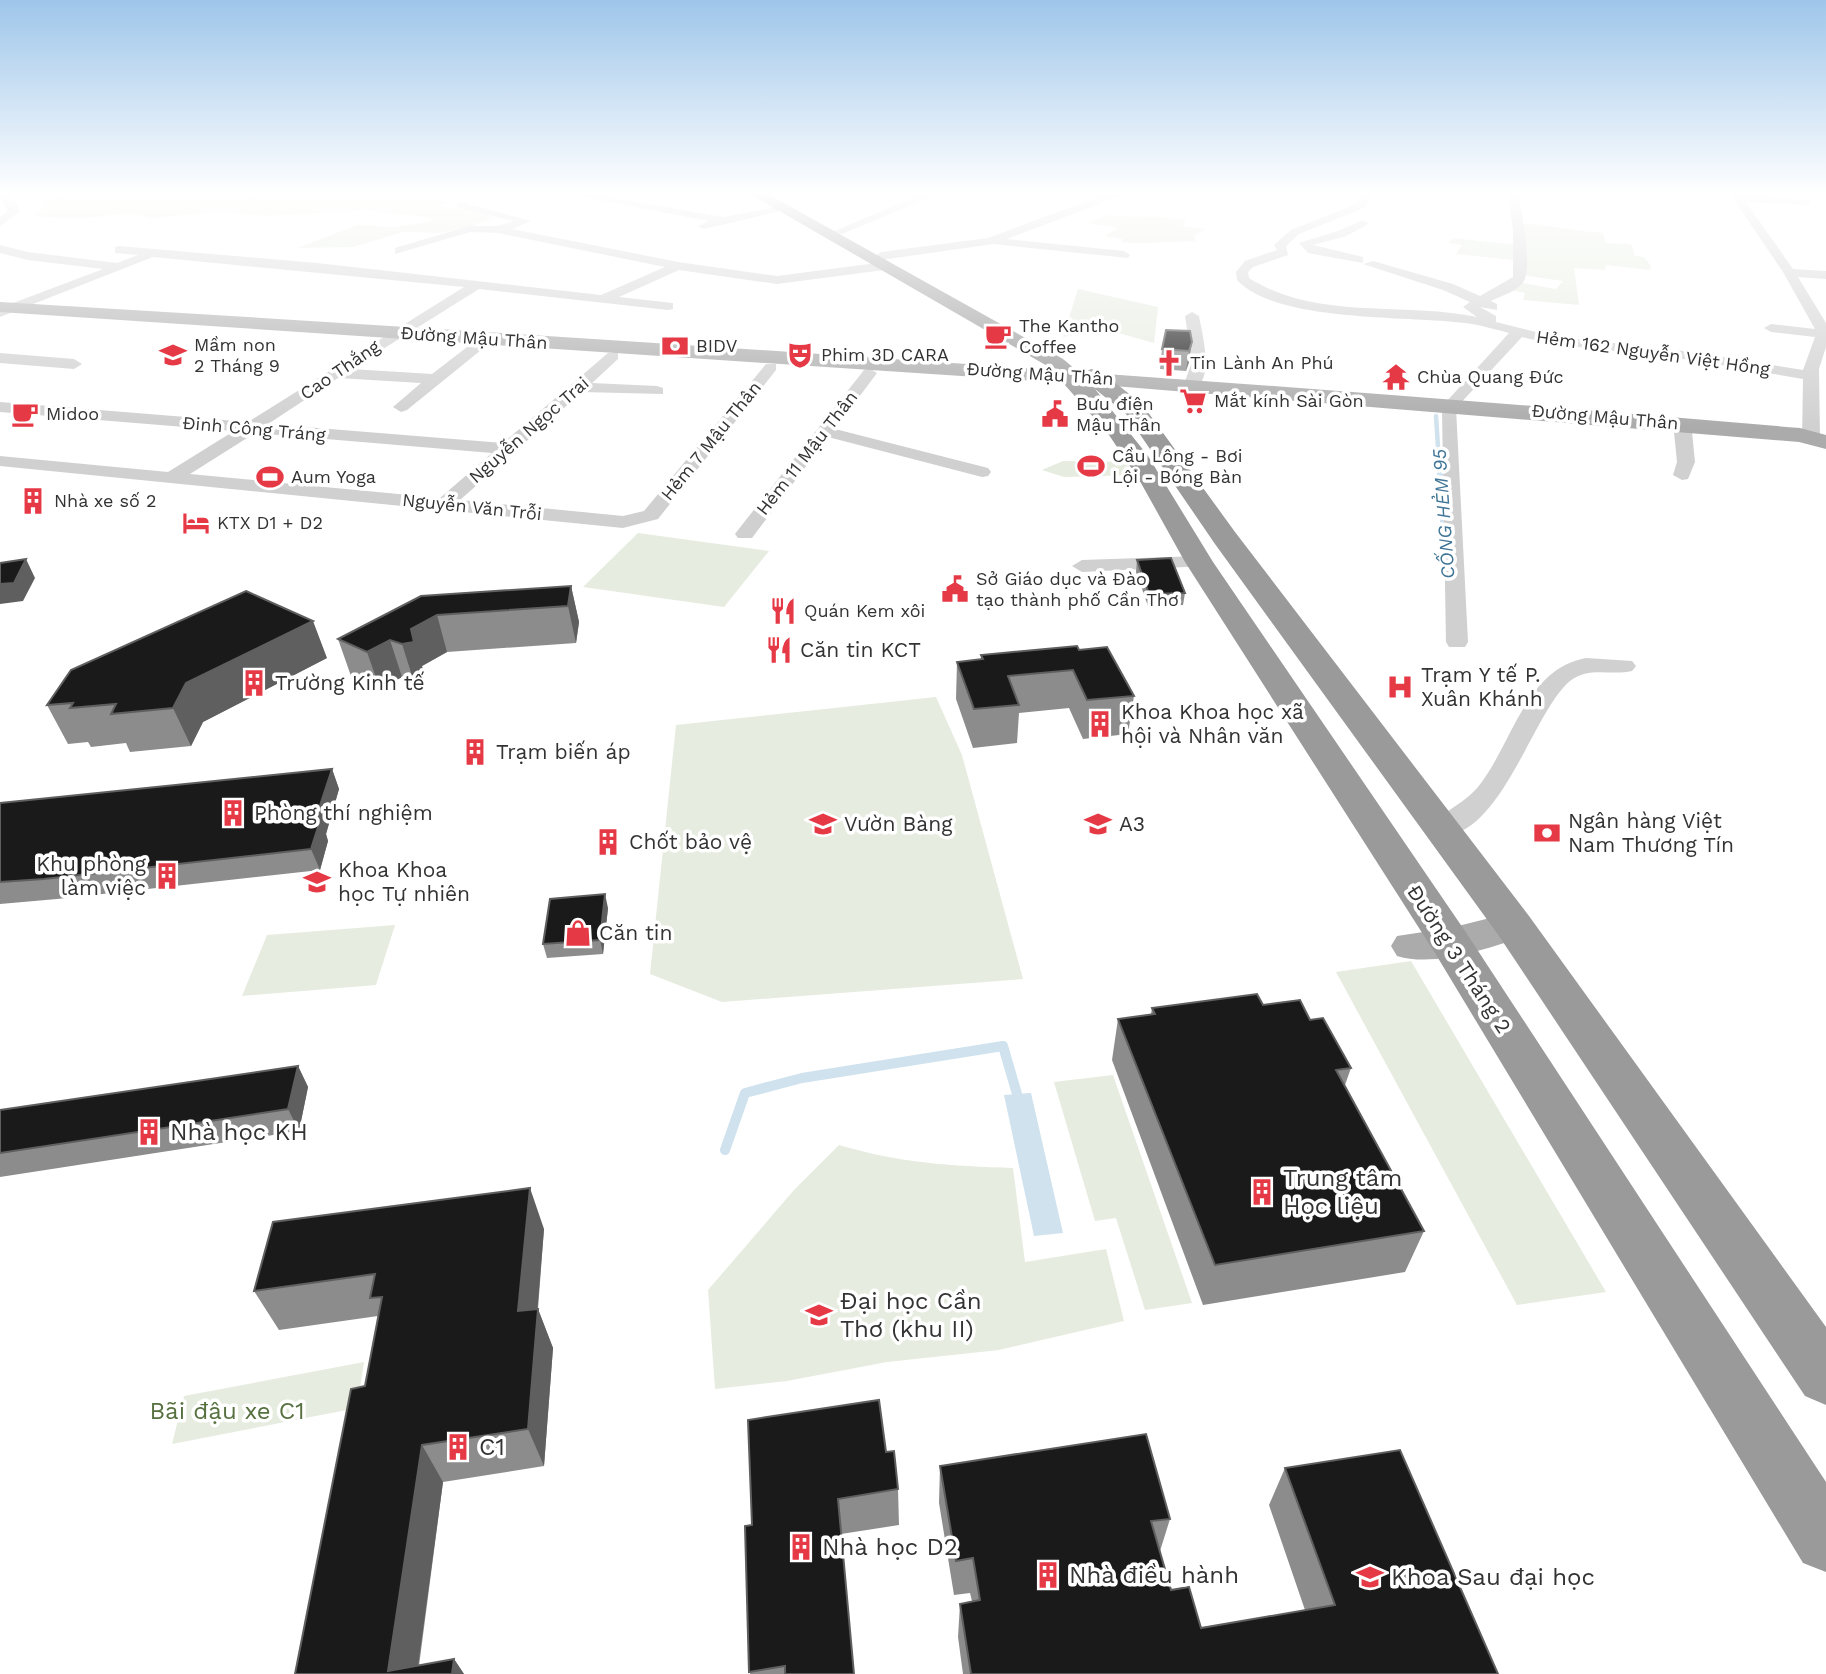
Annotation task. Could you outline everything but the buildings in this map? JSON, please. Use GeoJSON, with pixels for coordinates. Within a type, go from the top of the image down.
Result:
{"type":"FeatureCollection","features":[{"type":"Feature","properties":{"kind":"highway"},"geometry":{"type":"LineString","coordinates":[[903,272],[1070,361],[1089,382],[1134,409],[1234,549],[1514,926],[1826,1376]]}},
{"type":"Feature","properties":{"kind":"highway","name":"Đường 3 Tháng 2"},"geometry":{"type":"LineString","coordinates":[[1089,382],[1165,500],[1199,562],[1431,944],[1826,1540]]}},
{"type":"Feature","properties":{"kind":"main road","name":"Đường Mậu Thân"},"geometry":{"type":"LineString","coordinates":[[3,311],[1452,407],[1683,432],[1814,441]]}},
{"type":"Feature","properties":{"kind":"main road","name":"Đường Mậu Thân"},"geometry":{"type":"LineString","coordinates":[[388,337],[476,347],[613,356],[713,358],[771,367],[869,373],[1192,384],[1800,435],[1814,441]]}},
{"type":"Feature","properties":{"kind":"main road"},"geometry":{"type":"LineString","coordinates":[[1431,944],[1514,926]]}},
{"type":"Feature","properties":{"kind":"street"},"geometry":{"type":"LineString","coordinates":[[3,311],[106,272]]}},
{"type":"Feature","properties":{"kind":"street"},"geometry":{"type":"LineString","coordinates":[[360,272],[668,306]]}},
{"type":"Feature","properties":{"kind":"street"},"geometry":{"type":"LineString","coordinates":[[600,300],[664,272]]}},
{"type":"Feature","properties":{"kind":"street"},"geometry":{"type":"LineString","coordinates":[[721,272],[777,280],[821,272]]}},
{"type":"Feature","properties":{"kind":"street","name":"Hẻm 162 Nguyễn Việt Hồng"},"geometry":{"type":"LineString","coordinates":[[1242,272],[1243,280],[1265,294],[1315,307],[1473,320],[1517,333],[1593,346],[1817,369]]}},
{"type":"Feature","properties":{"kind":"street"},"geometry":{"type":"LineString","coordinates":[[1398,272],[1448,287],[1504,312]]}},
{"type":"Feature","properties":{"kind":"street"},"geometry":{"type":"LineString","coordinates":[[1519,272],[1519,278],[1471,309],[1514,326],[1817,369]]}},
{"type":"Feature","properties":{"kind":"street"},"geometry":{"type":"LineString","coordinates":[[1789,272],[1823,343],[1817,369],[1814,441]]}},
{"type":"Feature","properties":{"kind":"street"},"geometry":{"type":"LineString","coordinates":[[1790,272],[1826,275]]}},
{"type":"Feature","properties":{"kind":"street","name":"Cao Thắng"},"geometry":{"type":"LineString","coordinates":[[171,478],[252,429],[388,337],[475,286]]}},
{"type":"Feature","properties":{"kind":"street"},"geometry":{"type":"LineString","coordinates":[[1192,316],[1200,362],[1192,384]]}},
{"type":"Feature","properties":{"kind":"street"},"geometry":{"type":"LineString","coordinates":[[1771,328],[1823,343]]}},
{"type":"Feature","properties":{"kind":"street"},"geometry":{"type":"LineString","coordinates":[[1588,329],[1817,369]]}},
{"type":"Feature","properties":{"kind":"street"},"geometry":{"type":"LineString","coordinates":[[1457,642],[1452,407],[1517,333]]}},
{"type":"Feature","properties":{"kind":"street"},"geometry":{"type":"LineString","coordinates":[[401,407],[476,347]]}},
{"type":"Feature","properties":{"kind":"street","name":"Nguyễn Ngọc Trai"},"geometry":{"type":"LineString","coordinates":[[445,504],[613,356]]}},
{"type":"Feature","properties":{"kind":"street"},"geometry":{"type":"LineString","coordinates":[[0,358],[74,364]]}},
{"type":"Feature","properties":{"kind":"street","name":"Hẻm 7 Mậu Thân"},"geometry":{"type":"LineString","coordinates":[[651,515],[771,367]]}},
{"type":"Feature","properties":{"kind":"street"},"geometry":{"type":"LineString","coordinates":[[336,373],[434,379]]}},
{"type":"Feature","properties":{"kind":"street","name":"Hẻm 11 Mậu Thân"},"geometry":{"type":"LineString","coordinates":[[745,534],[869,373]]}},
{"type":"Feature","properties":{"kind":"street"},"geometry":{"type":"LineString","coordinates":[[578,387],[657,391]]}},
{"type":"Feature","properties":{"kind":"street","name":"Đinh Công Tráng"},"geometry":{"type":"LineString","coordinates":[[0,407],[508,449]]}},
{"type":"Feature","properties":{"kind":"street"},"geometry":{"type":"LineString","coordinates":[[824,431],[982,472]]}},
{"type":"Feature","properties":{"kind":"street"},"geometry":{"type":"LineString","coordinates":[[1682,475],[1686,462],[1683,432]]}},
{"type":"Feature","properties":{"kind":"street","name":"Nguyễn Văn Trỗi"},"geometry":{"type":"LineString","coordinates":[[0,461],[623,522],[651,515]]}},
{"type":"Feature","properties":{"kind":"street"},"geometry":{"type":"LineString","coordinates":[[1082,566],[1199,562]]}},
{"type":"Feature","properties":{"kind":"street"},"geometry":{"type":"LineString","coordinates":[[1442,828],[1466,816],[1502,775],[1529,721],[1562,675],[1579,666],[1624,666]]}},
{"type":"Feature","properties":{"kind":"green space"},"geometry":{"type":"Polygon","coordinates":[[[1523,272],[1575,272],[1579,305],[1523,300],[1525,293],[1511,290],[1522,283],[1556,289],[1563,281],[1523,275],[1523,272]]]}},
{"type":"Feature","properties":{"kind":"green space"},"geometry":{"type":"Polygon","coordinates":[[[1078,289],[1158,307],[1154,343],[1104,329],[1063,337],[1078,289]]]}},
{"type":"Feature","properties":{"kind":"green space","name":"Cầu Lông - Bơi Lội - Bóng Bàn"},"geometry":{"type":"Polygon","coordinates":[[[1063,461],[1129,462],[1136,475],[1064,477],[1042,470],[1063,461]]]}},
{"type":"Feature","properties":{"kind":"green space"},"geometry":{"type":"Polygon","coordinates":[[[638,533],[769,551],[724,607],[583,587],[638,533]]]}},
{"type":"Feature","properties":{"kind":"green space","name":"Vườn Bàng"},"geometry":{"type":"Polygon","coordinates":[[[936,697],[962,755],[1023,979],[722,1002],[650,974],[676,725],[936,697]]]}},
{"type":"Feature","properties":{"kind":"green space"},"geometry":{"type":"Polygon","coordinates":[[[395,925],[376,985],[242,996],[267,935],[395,925]]]}},
{"type":"Feature","properties":{"kind":"green space"},"geometry":{"type":"Polygon","coordinates":[[[1411,961],[1606,1292],[1517,1305],[1336,972],[1411,961]]]}},
{"type":"Feature","properties":{"kind":"green space"},"geometry":{"type":"Polygon","coordinates":[[[1113,1075],[1192,1303],[1145,1310],[1116,1218],[1095,1221],[1054,1082],[1113,1075]]]}},
{"type":"Feature","properties":{"kind":"green space"},"geometry":{"type":"Polygon","coordinates":[[[839,1145],[883,1156],[926,1162],[1013,1168],[1025,1262],[1106,1249],[1124,1321],[999,1350],[887,1362],[787,1381],[715,1389],[708,1290],[794,1190],[839,1145]]]}},
{"type":"Feature","properties":{"kind":"green space","name":"Bãi đậu xe C1"},"geometry":{"type":"Polygon","coordinates":[[[364,1362],[357,1408],[172,1444],[184,1396],[364,1362]]]}},
{"type":"Feature","properties":{"kind":"water"},"geometry":{"type":"Polygon","coordinates":[[[1031,1093],[1063,1233],[1034,1236],[1004,1095],[1031,1093]]]}},
{"type":"Feature","properties":{"kind":"waterway","name":"CỐNG HẺM 95"},"geometry":{"type":"LineString","coordinates":[[1436,416],[1439,463]]}},
{"type":"Feature","properties":{"kind":"waterway","name":"CỐNG HẺM 95"},"geometry":{"type":"LineString","coordinates":[[1439,461],[1445,549]]}},
{"type":"Feature","properties":{"kind":"waterway"},"geometry":{"type":"LineString","coordinates":[[725,1150],[745,1093],[802,1078],[1003,1046],[1017,1094]]}},
{"type":"Feature","properties":{"kind":"place","name":"The Kantho Coffee"},"geometry":{"type":"Point","coordinates":[998,336]}},
{"type":"Feature","properties":{"kind":"place","name":"BIDV"},"geometry":{"type":"Point","coordinates":[675,346]}},
{"type":"Feature","properties":{"kind":"place","name":"Mầm non 2 Tháng 9"},"geometry":{"type":"Point","coordinates":[173,355]}},
{"type":"Feature","properties":{"kind":"place","name":"Phim 3D CARA"},"geometry":{"type":"Point","coordinates":[800,355]}},
{"type":"Feature","properties":{"kind":"place","name":"Tin Lành An Phú"},"geometry":{"type":"Point","coordinates":[1169,363]}},
{"type":"Feature","properties":{"kind":"place","name":"Chùa Quang Đức"},"geometry":{"type":"Point","coordinates":[1396,377]}},
{"type":"Feature","properties":{"kind":"place","name":"Mắt kính Sài Gòn"},"geometry":{"type":"Point","coordinates":[1193,401]}},
{"type":"Feature","properties":{"kind":"place","name":"Midoo"},"geometry":{"type":"Point","coordinates":[25,414]}},
{"type":"Feature","properties":{"kind":"place","name":"Bưu điện Mậu Thân"},"geometry":{"type":"Point","coordinates":[1055,414]}},
{"type":"Feature","properties":{"kind":"place","name":"Cầu Lông - Bơi Lội - Bóng Bàn"},"geometry":{"type":"Point","coordinates":[1091,466]}},
{"type":"Feature","properties":{"kind":"place","name":"Aum Yoga"},"geometry":{"type":"Point","coordinates":[270,477]}},
{"type":"Feature","properties":{"kind":"place","name":"Nhà xe số 2"},"geometry":{"type":"Point","coordinates":[33,501]}},
{"type":"Feature","properties":{"kind":"place","name":"KTX D1 + D2"},"geometry":{"type":"Point","coordinates":[196,523]}},
{"type":"Feature","properties":{"kind":"place","name":"Sở Giáo dục và Đào tạo thành phố Cần Thơ"},"geometry":{"type":"Point","coordinates":[955,589]}},
{"type":"Feature","properties":{"kind":"place","name":"Quán Kem xôi"},"geometry":{"type":"Point","coordinates":[783,611]}},
{"type":"Feature","properties":{"kind":"place","name":"Căn tin KCT"},"geometry":{"type":"Point","coordinates":[779,650]}},
{"type":"Feature","properties":{"kind":"place","name":"Trường Kinh tế"},"geometry":{"type":"Point","coordinates":[254,683]}},
{"type":"Feature","properties":{"kind":"place","name":"Trạm Y tế P. Xuân Khánh"},"geometry":{"type":"Point","coordinates":[1400,687]}},
{"type":"Feature","properties":{"kind":"place","name":"Khoa Khoa học xã hội và Nhân văn"},"geometry":{"type":"Point","coordinates":[1100,724]}},
{"type":"Feature","properties":{"kind":"place","name":"Trạm biến áp"},"geometry":{"type":"Point","coordinates":[475,752]}},
{"type":"Feature","properties":{"kind":"place","name":"Phòng thí nghiệm"},"geometry":{"type":"Point","coordinates":[233,813]}},
{"type":"Feature","properties":{"kind":"place","name":"Vườn Bàng"},"geometry":{"type":"Point","coordinates":[823,824]}},
{"type":"Feature","properties":{"kind":"place","name":"A3"},"geometry":{"type":"Point","coordinates":[1098,824]}},
{"type":"Feature","properties":{"kind":"place","name":"Ngân hàng Việt Nam Thương Tín"},"geometry":{"type":"Point","coordinates":[1547,833]}},
{"type":"Feature","properties":{"kind":"place","name":"Chốt bảo vệ"},"geometry":{"type":"Point","coordinates":[608,842]}},
{"type":"Feature","properties":{"kind":"place","name":"Khu phòng làm việc"},"geometry":{"type":"Point","coordinates":[167,876]}},
{"type":"Feature","properties":{"kind":"place","name":"Khoa Khoa học Tự nhiên"},"geometry":{"type":"Point","coordinates":[317,882]}},
{"type":"Feature","properties":{"kind":"place","name":"Căn tin"},"geometry":{"type":"Point","coordinates":[578,933]}},
{"type":"Feature","properties":{"kind":"place","name":"Nhà học KH"},"geometry":{"type":"Point","coordinates":[149,1132]}},
{"type":"Feature","properties":{"kind":"place","name":"Trung tâm Học liệu"},"geometry":{"type":"Point","coordinates":[1262,1192]}},
{"type":"Feature","properties":{"kind":"place","name":"Đại học Cần Thơ (khu II)"},"geometry":{"type":"Point","coordinates":[819,1315]}},
{"type":"Feature","properties":{"kind":"place","name":"C1"},"geometry":{"type":"Point","coordinates":[458,1447]}},
{"type":"Feature","properties":{"kind":"place","name":"Nhà học D2"},"geometry":{"type":"Point","coordinates":[801,1547]}},
{"type":"Feature","properties":{"kind":"place","name":"Nhà điều hành"},"geometry":{"type":"Point","coordinates":[1048,1575]}},
{"type":"Feature","properties":{"kind":"place","name":"Khoa Sau đại học"},"geometry":{"type":"Point","coordinates":[1370,1577]}}]}
